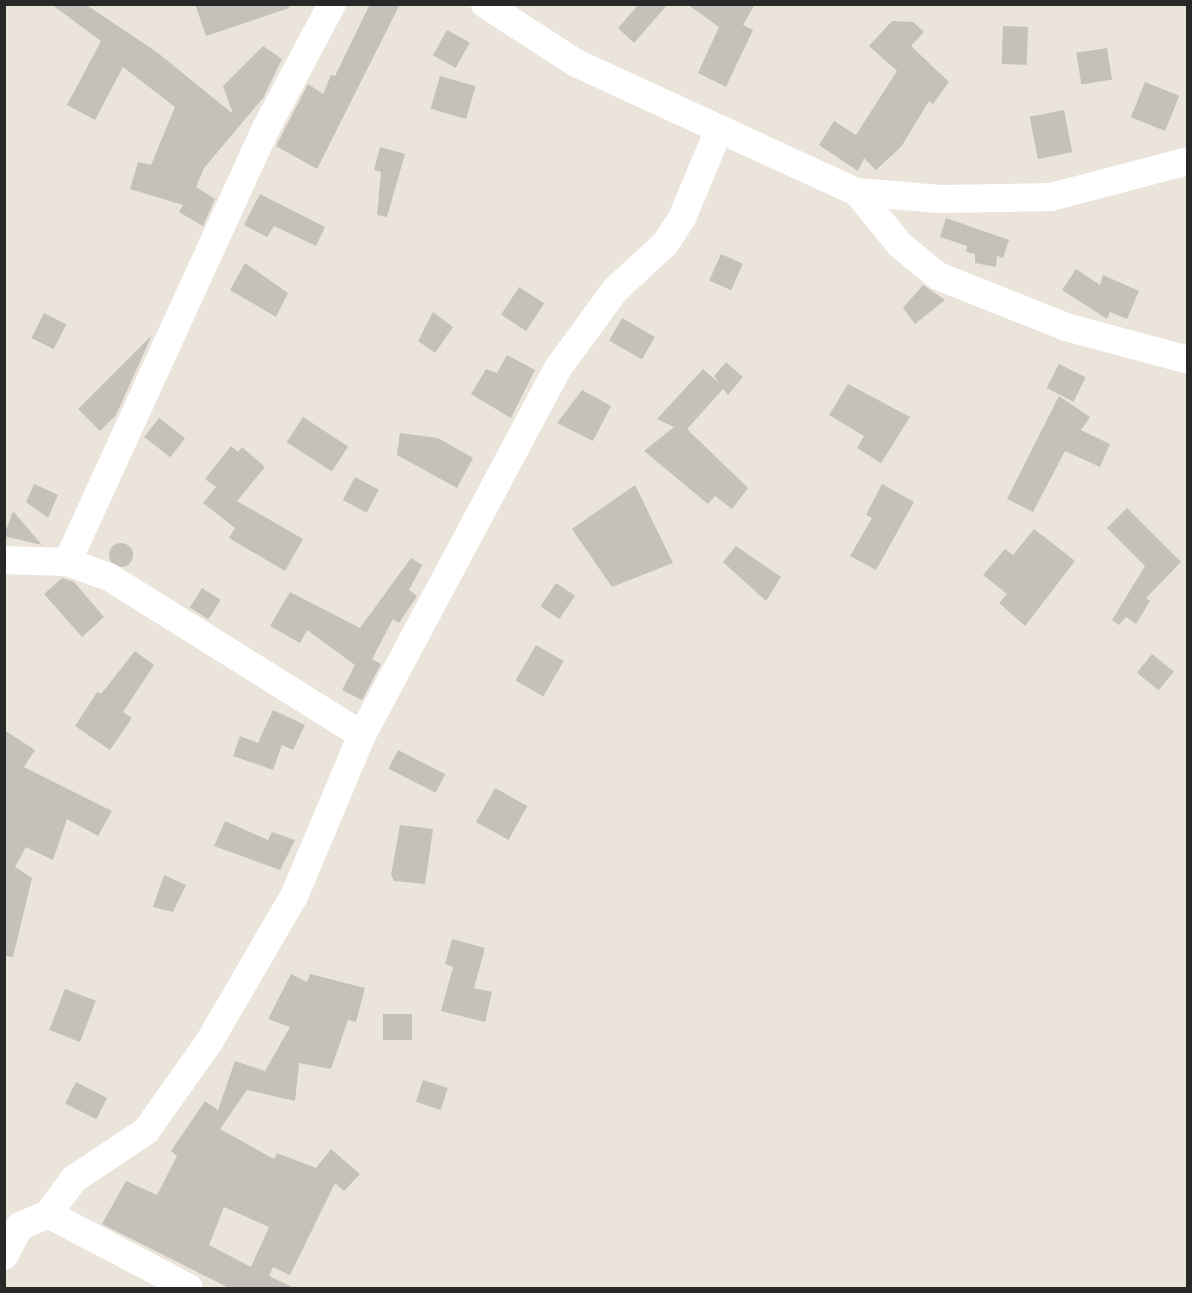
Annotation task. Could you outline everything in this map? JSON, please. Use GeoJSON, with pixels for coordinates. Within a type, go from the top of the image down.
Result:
{"type":"FeatureCollection","features":[{"type":"Feature","properties":{"kind":"street"},"geometry":{"type":"LineString","coordinates":[[67,562],[266,128],[332,4]]}},
{"type":"Feature","properties":{"kind":"street"},"geometry":{"type":"LineString","coordinates":[[485,4],[576,63],[718,132],[856,192],[940,199],[1051,197],[1188,161]]}},
{"type":"Feature","properties":{"kind":"street"},"geometry":{"type":"LineString","coordinates":[[48,1214],[74,1179],[146,1131],[209,1041],[295,894],[362,735],[558,368],[615,290],[665,244],[682,218],[718,132]]}},
{"type":"Feature","properties":{"kind":"street"},"geometry":{"type":"LineString","coordinates":[[856,192],[900,245],[938,276],[1066,327],[1188,360]]}},
{"type":"Feature","properties":{"kind":"street"},"geometry":{"type":"LineString","coordinates":[[4,560],[67,562],[109,577],[362,735]]}},
{"type":"Feature","properties":{"kind":"street"},"geometry":{"type":"LineString","coordinates":[[4,1256],[12,1221],[48,1214],[189,1288]]}},
{"type":"Feature","properties":{"kind":"building"},"geometry":{"type":"Polygon","coordinates":[[[51,4],[85,4],[158,53],[233,114],[223,86],[263,46],[282,59],[263,98],[204,168],[196,187],[215,199],[203,226],[179,212],[183,205],[130,189],[138,162],[151,165],[175,107],[123,67],[95,120],[67,105],[101,41],[51,4]]]}},
{"type":"Feature","properties":{"kind":"building"},"geometry":{"type":"Polygon","coordinates":[[[195,4],[288,4],[289,8],[206,36],[195,4]]]}},
{"type":"Feature","properties":{"kind":"building"},"geometry":{"type":"Polygon","coordinates":[[[370,4],[400,4],[317,169],[276,146],[308,84],[323,94],[331,75],[335,76],[370,4]]]}},
{"type":"Feature","properties":{"kind":"building"},"geometry":{"type":"Polygon","coordinates":[[[639,4],[668,4],[634,43],[618,28],[639,4]]]}},
{"type":"Feature","properties":{"kind":"building"},"geometry":{"type":"Polygon","coordinates":[[[687,4],[755,4],[743,25],[753,30],[726,87],[698,73],[719,27],[687,4]]]}},
{"type":"Feature","properties":{"kind":"building"},"geometry":{"type":"Polygon","coordinates":[[[892,21],[913,22],[924,32],[911,46],[949,82],[933,104],[929,101],[901,147],[876,170],[864,158],[858,171],[819,145],[834,121],[856,135],[897,71],[869,46],[892,21]]]}},
{"type":"Feature","properties":{"kind":"building"},"geometry":{"type":"Polygon","coordinates":[[[1003,26],[1028,27],[1027,65],[1002,64],[1003,26]]]}},
{"type":"Feature","properties":{"kind":"building"},"geometry":{"type":"Polygon","coordinates":[[[447,30],[470,43],[456,68],[433,55],[447,30]]]}},
{"type":"Feature","properties":{"kind":"building"},"geometry":{"type":"Polygon","coordinates":[[[1107,48],[1112,80],[1081,84],[1076,53],[1107,48]]]}},
{"type":"Feature","properties":{"kind":"building"},"geometry":{"type":"Polygon","coordinates":[[[440,76],[476,86],[466,119],[431,109],[440,76]]]}},
{"type":"Feature","properties":{"kind":"building"},"geometry":{"type":"Polygon","coordinates":[[[1145,82],[1179,96],[1165,131],[1131,117],[1145,82]]]}},
{"type":"Feature","properties":{"kind":"building"},"geometry":{"type":"Polygon","coordinates":[[[1064,110],[1072,152],[1038,159],[1030,117],[1064,110]]]}},
{"type":"Feature","properties":{"kind":"building"},"geometry":{"type":"Polygon","coordinates":[[[380,147],[405,154],[387,217],[377,215],[381,172],[374,170],[380,147]]]}},
{"type":"Feature","properties":{"kind":"building"},"geometry":{"type":"Polygon","coordinates":[[[260,194],[325,227],[316,246],[274,226],[267,237],[244,225],[260,194]]]}},
{"type":"Feature","properties":{"kind":"building"},"geometry":{"type":"Polygon","coordinates":[[[946,218],[1009,240],[1003,258],[997,256],[996,267],[975,263],[975,254],[966,252],[967,246],[940,237],[946,218]]]}},
{"type":"Feature","properties":{"kind":"building"},"geometry":{"type":"Polygon","coordinates":[[[721,254],[743,264],[731,290],[709,280],[721,254]]]}},
{"type":"Feature","properties":{"kind":"building"},"geometry":{"type":"Polygon","coordinates":[[[245,263],[288,293],[276,317],[230,290],[245,263]]]}},
{"type":"Feature","properties":{"kind":"building"},"geometry":{"type":"Polygon","coordinates":[[[1076,269],[1100,285],[1103,275],[1139,291],[1127,319],[1110,312],[1107,319],[1062,290],[1076,269]]]}},
{"type":"Feature","properties":{"kind":"building"},"geometry":{"type":"Polygon","coordinates":[[[923,285],[945,300],[915,324],[903,308],[923,285]]]}},
{"type":"Feature","properties":{"kind":"building"},"geometry":{"type":"Polygon","coordinates":[[[519,287],[544,303],[526,331],[501,315],[519,287]]]}},
{"type":"Feature","properties":{"kind":"building"},"geometry":{"type":"Polygon","coordinates":[[[433,312],[453,327],[435,353],[418,341],[433,312]]]}},
{"type":"Feature","properties":{"kind":"building"},"geometry":{"type":"Polygon","coordinates":[[[44,313],[66,324],[54,349],[31,338],[44,313]]]}},
{"type":"Feature","properties":{"kind":"building"},"geometry":{"type":"Polygon","coordinates":[[[622,318],[655,337],[642,360],[609,341],[622,318]]]}},
{"type":"Feature","properties":{"kind":"building"},"geometry":{"type":"Polygon","coordinates":[[[152,335],[116,415],[100,431],[78,409],[152,335]]]}},
{"type":"Feature","properties":{"kind":"building"},"geometry":{"type":"Polygon","coordinates":[[[507,355],[535,370],[511,418],[471,394],[486,369],[497,373],[507,355]]]}},
{"type":"Feature","properties":{"kind":"building"},"geometry":{"type":"Polygon","coordinates":[[[726,362],[743,377],[728,395],[723,389],[687,429],[748,488],[732,509],[715,496],[708,504],[644,451],[674,427],[657,419],[703,369],[719,383],[714,376],[726,362]]]}},
{"type":"Feature","properties":{"kind":"building"},"geometry":{"type":"Polygon","coordinates":[[[1059,364],[1086,378],[1073,402],[1047,388],[1059,364]]]}},
{"type":"Feature","properties":{"kind":"building"},"geometry":{"type":"Polygon","coordinates":[[[848,384],[910,417],[881,463],[857,448],[864,436],[829,415],[848,384]]]}},
{"type":"Feature","properties":{"kind":"building"},"geometry":{"type":"Polygon","coordinates":[[[582,390],[611,406],[593,441],[557,423],[582,390]]]}},
{"type":"Feature","properties":{"kind":"building"},"geometry":{"type":"Polygon","coordinates":[[[1059,396],[1090,417],[1081,430],[1110,444],[1100,467],[1065,451],[1033,512],[1007,499],[1059,396]]]}},
{"type":"Feature","properties":{"kind":"building"},"geometry":{"type":"Polygon","coordinates":[[[303,417],[348,446],[332,472],[287,442],[303,417]]]}},
{"type":"Feature","properties":{"kind":"building"},"geometry":{"type":"Polygon","coordinates":[[[159,418],[185,438],[170,457],[144,437],[159,418]]]}},
{"type":"Feature","properties":{"kind":"building"},"geometry":{"type":"Polygon","coordinates":[[[400,433],[438,438],[473,458],[457,488],[397,455],[400,433]]]}},
{"type":"Feature","properties":{"kind":"building"},"geometry":{"type":"Polygon","coordinates":[[[231,446],[238,452],[242,447],[265,467],[237,501],[303,539],[285,571],[229,538],[235,528],[203,503],[216,487],[205,479],[231,446]]]}},
{"type":"Feature","properties":{"kind":"building"},"geometry":{"type":"Polygon","coordinates":[[[355,477],[379,490],[367,513],[343,500],[355,477]]]}},
{"type":"Feature","properties":{"kind":"building"},"geometry":{"type":"Polygon","coordinates":[[[34,484],[58,495],[48,518],[26,502],[34,484]]]}},
{"type":"Feature","properties":{"kind":"building"},"geometry":{"type":"Polygon","coordinates":[[[882,484],[914,502],[876,570],[850,556],[872,518],[866,515],[882,484]]]}},
{"type":"Feature","properties":{"kind":"building"},"geometry":{"type":"Polygon","coordinates":[[[635,485],[673,563],[612,587],[572,529],[635,485]]]}},
{"type":"Feature","properties":{"kind":"building"},"geometry":{"type":"Polygon","coordinates":[[[1127,508],[1181,562],[1146,598],[1150,601],[1136,624],[1126,617],[1119,625],[1112,620],[1145,566],[1107,528],[1127,508]]]}},
{"type":"Feature","properties":{"kind":"building"},"geometry":{"type":"Polygon","coordinates":[[[13,511],[42,545],[4,536],[13,511]]]}},
{"type":"Feature","properties":{"kind":"building"},"geometry":{"type":"Polygon","coordinates":[[[1034,529],[1075,561],[1025,626],[999,603],[1007,594],[983,575],[1005,549],[1013,555],[1034,529]]]}},
{"type":"Feature","properties":{"kind":"building"},"geometry":{"type":"Polygon","coordinates":[[[121,543],[130,546],[133,555],[130,564],[121,567],[112,564],[109,555],[112,546],[121,543]]]}},
{"type":"Feature","properties":{"kind":"building"},"geometry":{"type":"Polygon","coordinates":[[[736,546],[781,577],[766,601],[723,562],[736,546]]]}},
{"type":"Feature","properties":{"kind":"building"},"geometry":{"type":"Polygon","coordinates":[[[411,558],[422,565],[409,590],[417,596],[399,623],[393,619],[372,659],[381,664],[362,700],[342,690],[355,665],[307,630],[300,643],[270,626],[290,592],[360,628],[411,558]]]}},
{"type":"Feature","properties":{"kind":"building"},"geometry":{"type":"Polygon","coordinates":[[[62,578],[74,582],[104,617],[82,637],[44,594],[62,578]]]}},
{"type":"Feature","properties":{"kind":"building"},"geometry":{"type":"Polygon","coordinates":[[[556,583],[575,596],[559,619],[540,606],[556,583]]]}},
{"type":"Feature","properties":{"kind":"building"},"geometry":{"type":"Polygon","coordinates":[[[202,588],[221,600],[208,619],[190,608],[202,588]]]}},
{"type":"Feature","properties":{"kind":"building"},"geometry":{"type":"Polygon","coordinates":[[[536,645],[564,661],[543,697],[516,681],[536,645]]]}},
{"type":"Feature","properties":{"kind":"building"},"geometry":{"type":"Polygon","coordinates":[[[135,651],[154,665],[123,712],[132,718],[110,750],[75,726],[97,692],[101,694],[135,651]]]}},
{"type":"Feature","properties":{"kind":"building"},"geometry":{"type":"Polygon","coordinates":[[[1152,654],[1174,672],[1159,690],[1137,673],[1152,654]]]}},
{"type":"Feature","properties":{"kind":"building"},"geometry":{"type":"Polygon","coordinates":[[[273,710],[305,725],[293,750],[282,745],[273,770],[233,756],[240,736],[258,743],[273,710]]]}},
{"type":"Feature","properties":{"kind":"building"},"geometry":{"type":"Polygon","coordinates":[[[4,730],[35,750],[24,767],[112,811],[98,836],[67,819],[53,860],[26,847],[15,867],[32,878],[13,957],[4,956],[4,730]]]}},
{"type":"Feature","properties":{"kind":"building"},"geometry":{"type":"Polygon","coordinates":[[[398,750],[445,774],[436,793],[388,769],[398,750]]]}},
{"type":"Feature","properties":{"kind":"building"},"geometry":{"type":"Polygon","coordinates":[[[495,788],[527,806],[508,840],[476,822],[495,788]]]}},
{"type":"Feature","properties":{"kind":"building"},"geometry":{"type":"Polygon","coordinates":[[[225,821],[268,840],[272,832],[295,840],[280,870],[214,846],[225,821]]]}},
{"type":"Feature","properties":{"kind":"building"},"geometry":{"type":"Polygon","coordinates":[[[400,825],[433,829],[425,884],[394,881],[391,875],[400,825]]]}},
{"type":"Feature","properties":{"kind":"building"},"geometry":{"type":"Polygon","coordinates":[[[164,875],[186,885],[173,912],[153,907],[164,875]]]}},
{"type":"Feature","properties":{"kind":"building"},"geometry":{"type":"Polygon","coordinates":[[[452,939],[485,948],[474,988],[492,992],[485,1022],[441,1011],[453,967],[445,964],[452,939]]]}},
{"type":"Feature","properties":{"kind":"building"},"geometry":{"type":"Polygon","coordinates":[[[291,974],[307,982],[310,974],[365,988],[356,1022],[348,1020],[331,1069],[299,1063],[295,1101],[247,1090],[220,1129],[274,1159],[277,1153],[316,1168],[331,1149],[360,1174],[344,1191],[335,1183],[290,1275],[273,1267],[269,1276],[294,1288],[229,1288],[102,1224],[126,1181],[157,1195],[177,1156],[171,1151],[205,1101],[218,1110],[235,1061],[265,1071],[290,1027],[268,1019],[291,974]],[[224,1207],[209,1245],[251,1267],[269,1227],[224,1207]]]}},
{"type":"Feature","properties":{"kind":"building"},"geometry":{"type":"Polygon","coordinates":[[[65,989],[96,1001],[80,1042],[49,1030],[65,989]]]}},
{"type":"Feature","properties":{"kind":"building"},"geometry":{"type":"Polygon","coordinates":[[[383,1014],[412,1014],[412,1040],[383,1040],[383,1014]]]}},
{"type":"Feature","properties":{"kind":"building"},"geometry":{"type":"Polygon","coordinates":[[[423,1080],[448,1088],[441,1110],[416,1102],[423,1080]]]}},
{"type":"Feature","properties":{"kind":"building"},"geometry":{"type":"Polygon","coordinates":[[[76,1082],[107,1098],[96,1119],[65,1103],[76,1082]]]}}]}
